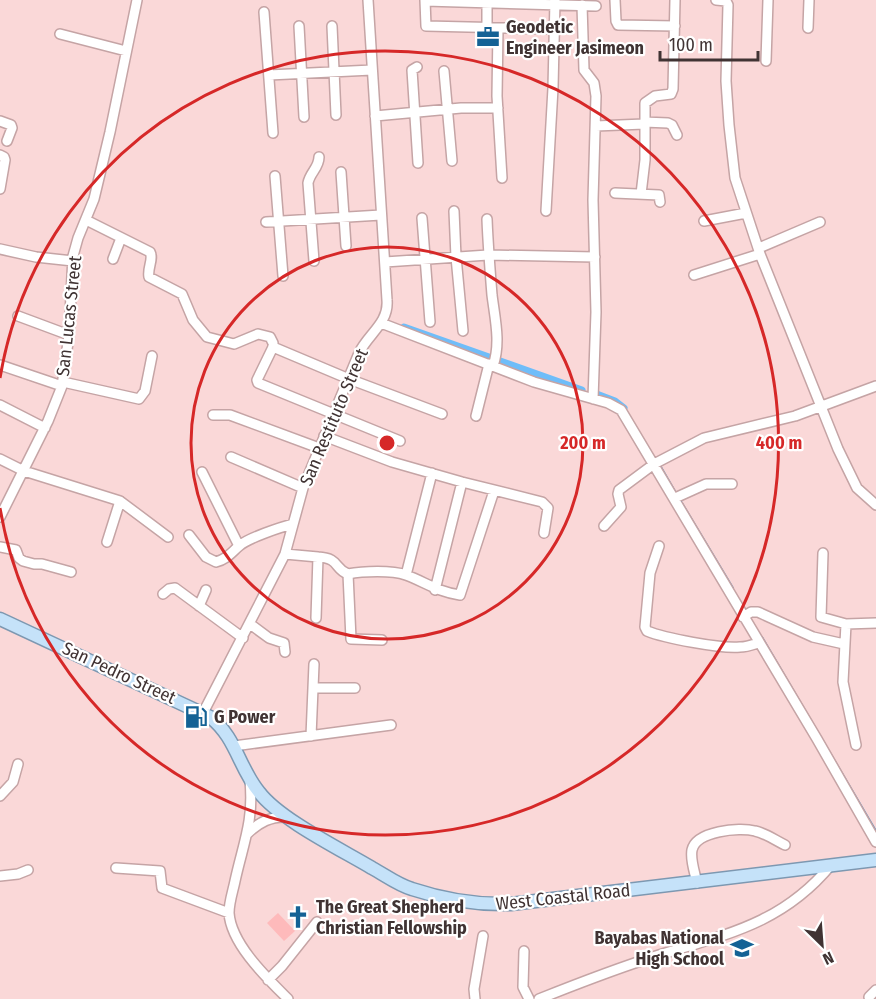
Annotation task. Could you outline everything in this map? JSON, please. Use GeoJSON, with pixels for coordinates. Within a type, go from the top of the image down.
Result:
{"type":"FeatureCollection","features":[{"type":"Feature","properties":{"kind":"main road","name":"San Pedro Street"},"geometry":{"type":"LineString","coordinates":[[0,619],[203,712],[222,727],[250,779]]}},
{"type":"Feature","properties":{"kind":"main road","name":"West Coastal Road"},"geometry":{"type":"LineString","coordinates":[[250,779],[265,799],[288,817],[410,889],[453,900],[482,904],[511,904],[876,860]]}},
{"type":"Feature","properties":{"kind":"street","name":"San Lucas Street"},"geometry":{"type":"LineString","coordinates":[[0,517],[45,428],[63,384],[69,335],[73,261],[78,238],[94,199],[137,0]]}},
{"type":"Feature","properties":{"kind":"street","name":"San Restituto Street"},"geometry":{"type":"LineString","coordinates":[[203,712],[285,554],[303,488],[324,436],[362,346],[381,323],[388,307],[368,0]]}},
{"type":"Feature","properties":{"kind":"street"},"geometry":{"type":"LineString","coordinates":[[555,29],[426,26],[425,0],[554,2],[596,6]]}},
{"type":"Feature","properties":{"kind":"street"},"geometry":{"type":"LineString","coordinates":[[615,0],[618,25],[675,26]]}},
{"type":"Feature","properties":{"kind":"street"},"geometry":{"type":"LineString","coordinates":[[641,194],[645,160],[644,108],[647,100],[672,93],[675,0]]}},
{"type":"Feature","properties":{"kind":"street"},"geometry":{"type":"LineString","coordinates":[[716,0],[726,1],[728,5],[726,52],[729,125],[734,172],[746,213],[821,406],[855,485],[876,505]]}},
{"type":"Feature","properties":{"kind":"street"},"geometry":{"type":"LineString","coordinates":[[766,61],[768,0]]}},
{"type":"Feature","properties":{"kind":"street"},"geometry":{"type":"LineString","coordinates":[[808,28],[809,0]]}},
{"type":"Feature","properties":{"kind":"street"},"geometry":{"type":"LineString","coordinates":[[487,1],[487,29]]}},
{"type":"Feature","properties":{"kind":"street"},"geometry":{"type":"LineString","coordinates":[[546,211],[550,161],[554,2]]}},
{"type":"Feature","properties":{"kind":"street"},"geometry":{"type":"LineString","coordinates":[[582,5],[582,62],[584,70],[596,88],[593,200],[596,312],[593,399]]}},
{"type":"Feature","properties":{"kind":"street"},"geometry":{"type":"LineString","coordinates":[[264,12],[273,133]]}},
{"type":"Feature","properties":{"kind":"street"},"geometry":{"type":"LineString","coordinates":[[299,26],[304,117]]}},
{"type":"Feature","properties":{"kind":"street"},"geometry":{"type":"LineString","coordinates":[[332,26],[336,115]]}},
{"type":"Feature","properties":{"kind":"street"},"geometry":{"type":"LineString","coordinates":[[498,29],[498,108],[502,178]]}},
{"type":"Feature","properties":{"kind":"street"},"geometry":{"type":"LineString","coordinates":[[60,34],[126,51]]}},
{"type":"Feature","properties":{"kind":"street"},"geometry":{"type":"LineString","coordinates":[[417,67],[412,70],[418,163]]}},
{"type":"Feature","properties":{"kind":"street"},"geometry":{"type":"LineString","coordinates":[[269,75],[372,70]]}},
{"type":"Feature","properties":{"kind":"street"},"geometry":{"type":"LineString","coordinates":[[444,71],[452,161]]}},
{"type":"Feature","properties":{"kind":"street"},"geometry":{"type":"LineString","coordinates":[[375,116],[498,108]]}},
{"type":"Feature","properties":{"kind":"street"},"geometry":{"type":"LineString","coordinates":[[0,121],[12,128],[7,141]]}},
{"type":"Feature","properties":{"kind":"street"},"geometry":{"type":"LineString","coordinates":[[596,126],[668,123],[672,125],[677,135]]}},
{"type":"Feature","properties":{"kind":"street"},"geometry":{"type":"LineString","coordinates":[[0,155],[5,160],[0,189]]}},
{"type":"Feature","properties":{"kind":"street"},"geometry":{"type":"LineString","coordinates":[[314,261],[309,179],[318,166],[319,157]]}},
{"type":"Feature","properties":{"kind":"street"},"geometry":{"type":"LineString","coordinates":[[341,172],[346,246]]}},
{"type":"Feature","properties":{"kind":"street"},"geometry":{"type":"LineString","coordinates":[[275,176],[283,276]]}},
{"type":"Feature","properties":{"kind":"street"},"geometry":{"type":"LineString","coordinates":[[615,193],[658,195],[660,202]]}},
{"type":"Feature","properties":{"kind":"street"},"geometry":{"type":"LineString","coordinates":[[454,211],[463,331]]}},
{"type":"Feature","properties":{"kind":"street"},"geometry":{"type":"LineString","coordinates":[[704,221],[746,213]]}},
{"type":"Feature","properties":{"kind":"street"},"geometry":{"type":"LineString","coordinates":[[266,222],[381,215]]}},
{"type":"Feature","properties":{"kind":"street"},"geometry":{"type":"LineString","coordinates":[[422,218],[430,322]]}},
{"type":"Feature","properties":{"kind":"street"},"geometry":{"type":"LineString","coordinates":[[476,416],[493,363],[497,330],[488,255],[487,219]]}},
{"type":"Feature","properties":{"kind":"street"},"geometry":{"type":"LineString","coordinates":[[86,220],[151,252],[149,277],[182,294],[193,320],[205,336],[234,344],[259,334],[270,338],[273,347],[257,380],[258,383],[400,441]]}},
{"type":"Feature","properties":{"kind":"street"},"geometry":{"type":"LineString","coordinates":[[694,275],[760,251],[820,222]]}},
{"type":"Feature","properties":{"kind":"street"},"geometry":{"type":"LineString","coordinates":[[113,259],[121,238]]}},
{"type":"Feature","properties":{"kind":"street"},"geometry":{"type":"LineString","coordinates":[[0,249],[36,257],[73,261]]}},
{"type":"Feature","properties":{"kind":"street"},"geometry":{"type":"LineString","coordinates":[[385,262],[488,255],[595,257]]}},
{"type":"Feature","properties":{"kind":"street"},"geometry":{"type":"LineString","coordinates":[[18,316],[69,335]]}},
{"type":"Feature","properties":{"kind":"street"},"geometry":{"type":"LineString","coordinates":[[381,323],[493,363],[555,389],[608,403],[621,410],[654,464],[678,496],[747,615],[758,643],[876,842]]}},
{"type":"Feature","properties":{"kind":"street"},"geometry":{"type":"LineString","coordinates":[[273,347],[441,414]]}},
{"type":"Feature","properties":{"kind":"street"},"geometry":{"type":"LineString","coordinates":[[0,365],[63,384],[139,399],[145,391],[152,356]]}},
{"type":"Feature","properties":{"kind":"street"},"geometry":{"type":"LineString","coordinates":[[604,526],[621,507],[618,492],[654,464],[704,438],[795,416],[876,386]]}},
{"type":"Feature","properties":{"kind":"street"},"geometry":{"type":"LineString","coordinates":[[0,405],[45,428]]}},
{"type":"Feature","properties":{"kind":"street"},"geometry":{"type":"LineString","coordinates":[[213,415],[230,415],[319,448]]}},
{"type":"Feature","properties":{"kind":"street"},"geometry":{"type":"LineString","coordinates":[[324,436],[392,462],[542,502],[549,512],[544,534]]}},
{"type":"Feature","properties":{"kind":"street"},"geometry":{"type":"LineString","coordinates":[[231,457],[303,488]]}},
{"type":"Feature","properties":{"kind":"street"},"geometry":{"type":"LineString","coordinates":[[0,459],[24,471],[120,501],[168,537]]}},
{"type":"Feature","properties":{"kind":"street"},"geometry":{"type":"LineString","coordinates":[[202,472],[239,546]]}},
{"type":"Feature","properties":{"kind":"street"},"geometry":{"type":"LineString","coordinates":[[406,575],[432,473]]}},
{"type":"Feature","properties":{"kind":"street"},"geometry":{"type":"LineString","coordinates":[[435,590],[462,482]]}},
{"type":"Feature","properties":{"kind":"street"},"geometry":{"type":"LineString","coordinates":[[678,496],[706,484],[732,484]]}},
{"type":"Feature","properties":{"kind":"street"},"geometry":{"type":"LineString","coordinates":[[285,554],[328,557],[334,560],[342,572],[348,574],[372,571],[406,575],[435,590],[459,595],[494,490]]}},
{"type":"Feature","properties":{"kind":"street"},"geometry":{"type":"LineString","coordinates":[[107,542],[120,501]]}},
{"type":"Feature","properties":{"kind":"street"},"geometry":{"type":"LineString","coordinates":[[189,535],[206,557],[216,562],[233,554],[239,546],[293,524]]}},
{"type":"Feature","properties":{"kind":"street"},"geometry":{"type":"LineString","coordinates":[[658,546],[650,573],[645,627],[647,631],[731,647],[758,643]]}},
{"type":"Feature","properties":{"kind":"street"},"geometry":{"type":"LineString","coordinates":[[0,547],[16,550],[23,561],[70,572]]}},
{"type":"Feature","properties":{"kind":"street"},"geometry":{"type":"LineString","coordinates":[[823,553],[821,617],[846,624],[876,623]]}},
{"type":"Feature","properties":{"kind":"street"},"geometry":{"type":"LineString","coordinates":[[316,618],[318,557]]}},
{"type":"Feature","properties":{"kind":"street"},"geometry":{"type":"LineString","coordinates":[[348,574],[351,639],[382,640]]}},
{"type":"Feature","properties":{"kind":"street"},"geometry":{"type":"LineString","coordinates":[[163,594],[175,588],[243,638]]}},
{"type":"Feature","properties":{"kind":"street"},"geometry":{"type":"LineString","coordinates":[[199,606],[206,590]]}},
{"type":"Feature","properties":{"kind":"street"},"geometry":{"type":"LineString","coordinates":[[747,615],[758,612],[813,637],[844,645]]}},
{"type":"Feature","properties":{"kind":"street"},"geometry":{"type":"LineString","coordinates":[[250,624],[269,638],[284,643],[285,652]]}},
{"type":"Feature","properties":{"kind":"street"},"geometry":{"type":"LineString","coordinates":[[846,624],[843,682],[856,745]]}},
{"type":"Feature","properties":{"kind":"street"},"geometry":{"type":"LineString","coordinates":[[311,736],[314,664]]}},
{"type":"Feature","properties":{"kind":"street"},"geometry":{"type":"LineString","coordinates":[[313,688],[355,688]]}},
{"type":"Feature","properties":{"kind":"street"},"geometry":{"type":"LineString","coordinates":[[234,746],[391,725]]}},
{"type":"Feature","properties":{"kind":"street"},"geometry":{"type":"LineString","coordinates":[[0,795],[13,782],[18,764]]}},
{"type":"Feature","properties":{"kind":"street","name":"San Pedro Street"},"geometry":{"type":"LineString","coordinates":[[229,913],[252,813],[250,779]]}},
{"type":"Feature","properties":{"kind":"street"},"geometry":{"type":"LineString","coordinates":[[247,834],[255,826],[269,819],[288,817]]}},
{"type":"Feature","properties":{"kind":"street"},"geometry":{"type":"LineString","coordinates":[[697,883],[691,853],[694,844],[711,834],[748,829],[758,831],[785,845]]}},
{"type":"Feature","properties":{"kind":"street"},"geometry":{"type":"LineString","coordinates":[[539,999],[612,971],[759,923],[795,900],[831,865]]}},
{"type":"Feature","properties":{"kind":"street"},"geometry":{"type":"LineString","coordinates":[[116,867],[160,871],[162,888],[229,913],[235,933],[249,957],[288,999]]}},
{"type":"Feature","properties":{"kind":"street"},"geometry":{"type":"LineString","coordinates":[[0,876],[18,874],[28,870]]}},
{"type":"Feature","properties":{"kind":"street"},"geometry":{"type":"LineString","coordinates":[[268,980],[317,922]]}},
{"type":"Feature","properties":{"kind":"street"},"geometry":{"type":"LineString","coordinates":[[475,999],[474,989],[483,936]]}},
{"type":"Feature","properties":{"kind":"street"},"geometry":{"type":"LineString","coordinates":[[524,951],[523,987],[529,999]]}},
{"type":"Feature","properties":{"kind":"shaded area"},"geometry":{"type":"Polygon","coordinates":[[[278,913],[295,931],[284,941],[267,923],[278,913]]]}},
{"type":"Feature","properties":{"kind":"waterway"},"geometry":{"type":"LineString","coordinates":[[404,327],[582,390]]}},
{"type":"Feature","properties":{"kind":"waterway"},"geometry":{"type":"LineString","coordinates":[[594,393],[615,401],[624,408]]}},
{"type":"Feature","properties":{"kind":"waterway"},"geometry":{"type":"LineString","coordinates":[[661,467],[676,493]]}},
{"type":"Feature","properties":{"kind":"waterway"},"geometry":{"type":"LineString","coordinates":[[679,498],[733,588]]}},
{"type":"Feature","properties":{"kind":"waterway"},"geometry":{"type":"LineString","coordinates":[[762,637],[876,831]]}},
{"type":"Feature","properties":{"kind":"place","name":"Geodetic Engineer Jasimeon"},"geometry":{"type":"Point","coordinates":[488,37]}},
{"type":"Feature","properties":{"kind":"place","name":"G Power"},"geometry":{"type":"Point","coordinates":[196,717]}},
{"type":"Feature","properties":{"kind":"place","name":"The Great Shepherd Christian Fellowship"},"geometry":{"type":"Point","coordinates":[298,917]}},
{"type":"Feature","properties":{"kind":"place","name":"Bayabas National High School"},"geometry":{"type":"Point","coordinates":[742,948]}}]}
